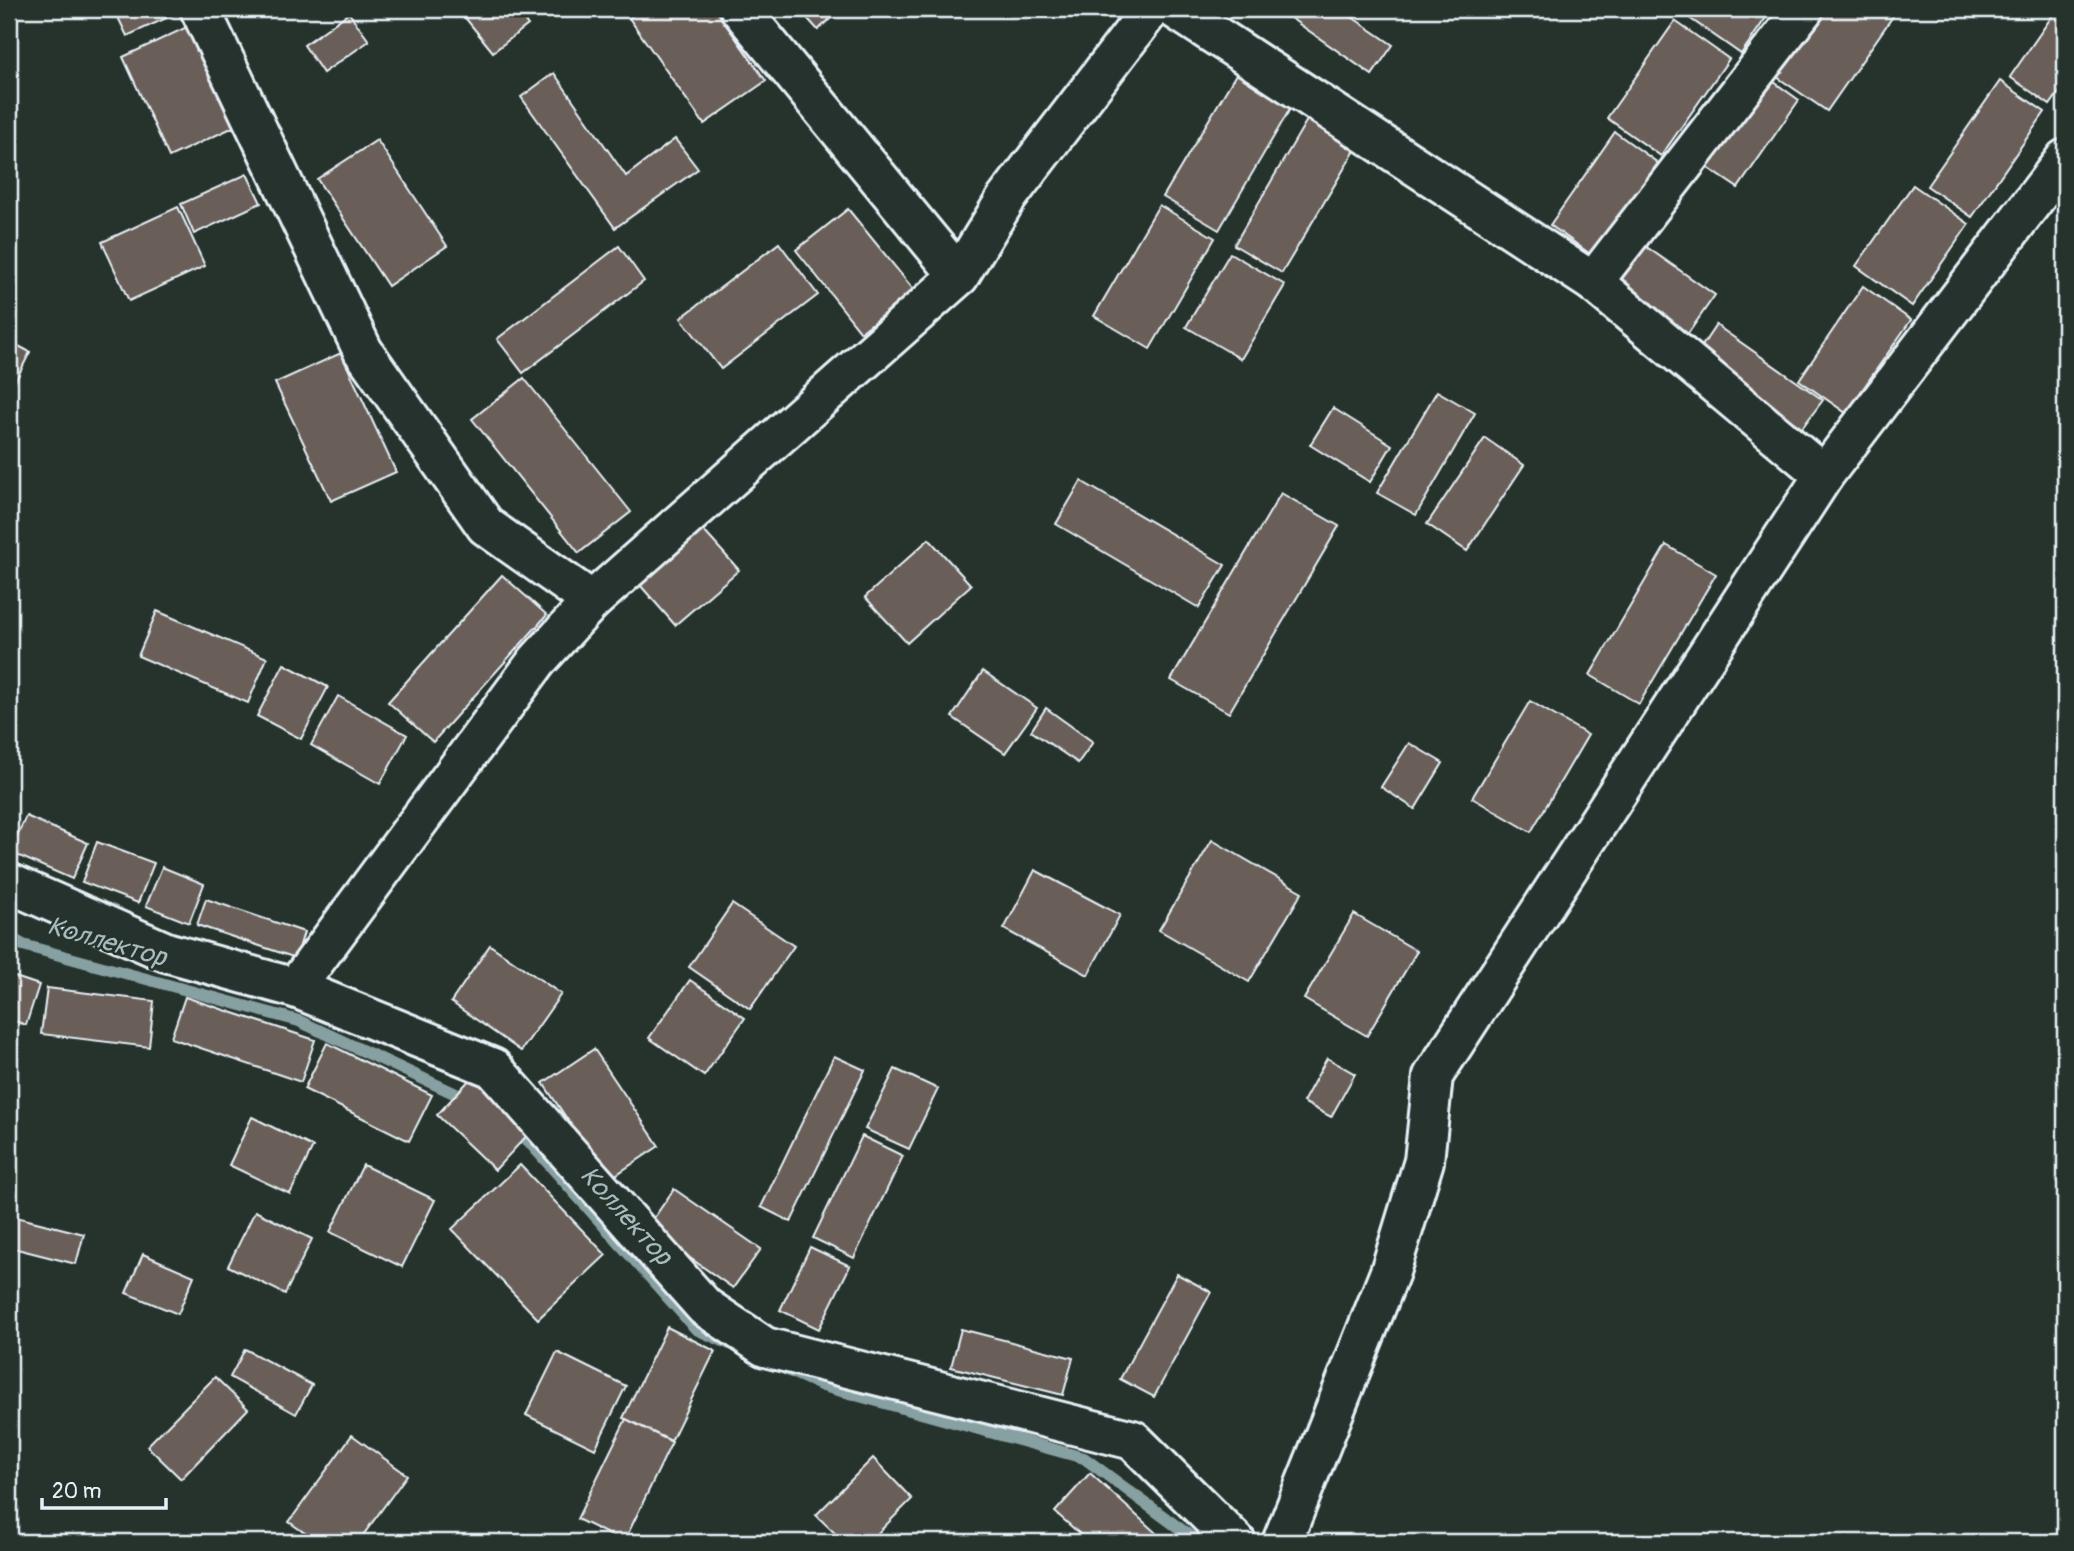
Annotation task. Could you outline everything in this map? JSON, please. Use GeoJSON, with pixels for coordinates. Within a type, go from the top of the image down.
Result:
{"type":"FeatureCollection","features":[{"type":"Feature","properties":{"kind":"street"},"geometry":{"type":"LineString","coordinates":[[200,9],[363,351],[486,526],[592,601]]}},
{"type":"Feature","properties":{"kind":"street"},"geometry":{"type":"LineString","coordinates":[[740,9],[959,276]]}},
{"type":"Feature","properties":{"kind":"street"},"geometry":{"type":"LineString","coordinates":[[295,988],[537,661],[592,601],[959,276],[1006,200],[1151,9]]}},
{"type":"Feature","properties":{"kind":"street"},"geometry":{"type":"LineString","coordinates":[[1175,9],[1593,282],[1824,475]]}},
{"type":"Feature","properties":{"kind":"street"},"geometry":{"type":"LineString","coordinates":[[1593,282],[1804,9]]}},
{"type":"Feature","properties":{"kind":"street"},"geometry":{"type":"LineString","coordinates":[[1282,1542],[1390,1272],[1424,1161],[1433,1076],[1824,475],[2065,159]]}},
{"type":"Feature","properties":{"kind":"street"},"geometry":{"type":"LineString","coordinates":[[9,883],[166,952],[295,988],[494,1068],[705,1307],[765,1347],[1133,1440],[1236,1542]]}},
{"type":"Feature","properties":{"kind":"building"},"geometry":{"type":"Polygon","coordinates":[[[114,9],[184,9],[184,10],[127,36],[114,9]]]}},
{"type":"Feature","properties":{"kind":"building"},"geometry":{"type":"Polygon","coordinates":[[[458,9],[515,9],[528,25],[493,52],[458,9]]]}},
{"type":"Feature","properties":{"kind":"building"},"geometry":{"type":"Polygon","coordinates":[[[642,9],[715,9],[766,81],[704,124],[629,18],[642,9]]]}},
{"type":"Feature","properties":{"kind":"building"},"geometry":{"type":"Polygon","coordinates":[[[799,9],[841,9],[818,30],[799,9]]]}},
{"type":"Feature","properties":{"kind":"building"},"geometry":{"type":"Polygon","coordinates":[[[1284,9],[1340,9],[1393,45],[1372,75],[1282,12],[1284,9]]]}},
{"type":"Feature","properties":{"kind":"building"},"geometry":{"type":"Polygon","coordinates":[[[1689,9],[1772,9],[1741,54],[1685,15],[1689,9]]]}},
{"type":"Feature","properties":{"kind":"building"},"geometry":{"type":"Polygon","coordinates":[[[1815,9],[1898,9],[1827,111],[1771,73],[1815,9]]]}},
{"type":"Feature","properties":{"kind":"building"},"geometry":{"type":"Polygon","coordinates":[[[2057,9],[2065,9],[2065,84],[2050,105],[2010,77],[2057,9]]]}},
{"type":"Feature","properties":{"kind":"building"},"geometry":{"type":"Polygon","coordinates":[[[349,13],[369,41],[323,73],[304,45],[349,13]]]}},
{"type":"Feature","properties":{"kind":"building"},"geometry":{"type":"Polygon","coordinates":[[[1675,21],[1729,59],[1661,156],[1607,118],[1675,21]]]}},
{"type":"Feature","properties":{"kind":"building"},"geometry":{"type":"Polygon","coordinates":[[[189,26],[236,126],[169,157],[123,57],[189,26]]]}},
{"type":"Feature","properties":{"kind":"building"},"geometry":{"type":"Polygon","coordinates":[[[1239,69],[1294,102],[1219,230],[1163,197],[1239,69]]]}},
{"type":"Feature","properties":{"kind":"building"},"geometry":{"type":"Polygon","coordinates":[[[554,73],[626,176],[675,139],[698,169],[615,228],[521,97],[554,73]]]}},
{"type":"Feature","properties":{"kind":"building"},"geometry":{"type":"Polygon","coordinates":[[[1767,77],[1799,100],[1738,188],[1705,166],[1767,77]]]}},
{"type":"Feature","properties":{"kind":"building"},"geometry":{"type":"Polygon","coordinates":[[[2000,81],[2045,112],[1972,217],[1927,186],[2000,81]]]}},
{"type":"Feature","properties":{"kind":"building"},"geometry":{"type":"Polygon","coordinates":[[[1311,113],[1360,142],[1282,273],[1234,245],[1311,113]]]}},
{"type":"Feature","properties":{"kind":"building"},"geometry":{"type":"Polygon","coordinates":[[[1615,132],[1658,163],[1593,256],[1550,225],[1615,132]]]}},
{"type":"Feature","properties":{"kind":"building"},"geometry":{"type":"Polygon","coordinates":[[[377,140],[447,246],[388,286],[317,179],[377,140]]]}},
{"type":"Feature","properties":{"kind":"building"},"geometry":{"type":"Polygon","coordinates":[[[247,174],[261,203],[194,234],[181,204],[247,174]]]}},
{"type":"Feature","properties":{"kind":"building"},"geometry":{"type":"Polygon","coordinates":[[[1913,185],[1969,224],[1912,306],[1856,266],[1913,185]]]}},
{"type":"Feature","properties":{"kind":"building"},"geometry":{"type":"Polygon","coordinates":[[[1159,205],[1215,238],[1150,349],[1094,316],[1159,205]]]}},
{"type":"Feature","properties":{"kind":"building"},"geometry":{"type":"Polygon","coordinates":[[[178,207],[205,266],[129,301],[102,242],[178,207]]]}},
{"type":"Feature","properties":{"kind":"building"},"geometry":{"type":"Polygon","coordinates":[[[848,209],[914,290],[861,332],[796,250],[848,209]]]}},
{"type":"Feature","properties":{"kind":"building"},"geometry":{"type":"Polygon","coordinates":[[[1638,241],[1715,295],[1687,335],[1610,281],[1638,241]]]}},
{"type":"Feature","properties":{"kind":"building"},"geometry":{"type":"Polygon","coordinates":[[[779,243],[818,295],[721,369],[681,318],[779,243]]]}},
{"type":"Feature","properties":{"kind":"building"},"geometry":{"type":"Polygon","coordinates":[[[619,246],[644,281],[523,373],[497,339],[619,246]]]}},
{"type":"Feature","properties":{"kind":"building"},"geometry":{"type":"Polygon","coordinates":[[[1230,253],[1285,285],[1241,359],[1186,327],[1230,253]]]}},
{"type":"Feature","properties":{"kind":"building"},"geometry":{"type":"Polygon","coordinates":[[[1863,286],[1911,320],[1846,413],[1799,380],[1863,286]]]}},
{"type":"Feature","properties":{"kind":"building"},"geometry":{"type":"Polygon","coordinates":[[[1716,325],[1823,400],[1802,428],[1696,355],[1716,325]]]}},
{"type":"Feature","properties":{"kind":"building"},"geometry":{"type":"Polygon","coordinates":[[[9,341],[30,352],[9,394],[9,341]]]}},
{"type":"Feature","properties":{"kind":"building"},"geometry":{"type":"Polygon","coordinates":[[[341,353],[396,472],[331,501],[275,383],[341,353]]]}},
{"type":"Feature","properties":{"kind":"building"},"geometry":{"type":"Polygon","coordinates":[[[524,378],[631,512],[579,553],[472,419],[524,378]]]}},
{"type":"Feature","properties":{"kind":"building"},"geometry":{"type":"Polygon","coordinates":[[[1437,391],[1475,413],[1416,515],[1377,493],[1437,391]]]}},
{"type":"Feature","properties":{"kind":"building"},"geometry":{"type":"Polygon","coordinates":[[[1333,408],[1392,445],[1370,482],[1310,445],[1333,408]]]}},
{"type":"Feature","properties":{"kind":"building"},"geometry":{"type":"Polygon","coordinates":[[[1485,438],[1524,465],[1467,551],[1427,524],[1485,438]]]}},
{"type":"Feature","properties":{"kind":"building"},"geometry":{"type":"Polygon","coordinates":[[[1081,481],[1225,565],[1199,608],[1056,524],[1081,481]]]}},
{"type":"Feature","properties":{"kind":"building"},"geometry":{"type":"Polygon","coordinates":[[[1281,493],[1339,526],[1229,713],[1171,680],[1281,493]]]}},
{"type":"Feature","properties":{"kind":"building"},"geometry":{"type":"Polygon","coordinates":[[[703,530],[739,570],[675,625],[640,585],[703,530]]]}},
{"type":"Feature","properties":{"kind":"building"},"geometry":{"type":"Polygon","coordinates":[[[929,539],[971,585],[907,643],[865,597],[929,539]]]}},
{"type":"Feature","properties":{"kind":"building"},"geometry":{"type":"Polygon","coordinates":[[[1666,545],[1716,574],[1639,704],[1590,675],[1666,545]]]}},
{"type":"Feature","properties":{"kind":"building"},"geometry":{"type":"Polygon","coordinates":[[[502,575],[547,615],[433,742],[388,702],[502,575]]]}},
{"type":"Feature","properties":{"kind":"building"},"geometry":{"type":"Polygon","coordinates":[[[157,611],[267,658],[248,703],[138,656],[157,611]]]}},
{"type":"Feature","properties":{"kind":"building"},"geometry":{"type":"Polygon","coordinates":[[[284,664],[328,687],[301,739],[257,716],[284,664]]]}},
{"type":"Feature","properties":{"kind":"building"},"geometry":{"type":"Polygon","coordinates":[[[983,671],[1037,708],[1005,753],[952,717],[983,671]]]}},
{"type":"Feature","properties":{"kind":"building"},"geometry":{"type":"Polygon","coordinates":[[[338,696],[407,735],[380,784],[311,745],[338,696]]]}},
{"type":"Feature","properties":{"kind":"building"},"geometry":{"type":"Polygon","coordinates":[[[1530,701],[1588,735],[1531,832],[1472,798],[1530,701]]]}},
{"type":"Feature","properties":{"kind":"building"},"geometry":{"type":"Polygon","coordinates":[[[1046,708],[1093,742],[1078,763],[1031,731],[1046,708]]]}},
{"type":"Feature","properties":{"kind":"building"},"geometry":{"type":"Polygon","coordinates":[[[1409,743],[1443,763],[1415,809],[1381,787],[1409,743]]]}},
{"type":"Feature","properties":{"kind":"building"},"geometry":{"type":"Polygon","coordinates":[[[26,816],[88,843],[72,879],[10,852],[26,816]]]}},
{"type":"Feature","properties":{"kind":"building"},"geometry":{"type":"Polygon","coordinates":[[[1212,840],[1302,892],[1249,982],[1159,930],[1212,840]]]}},
{"type":"Feature","properties":{"kind":"building"},"geometry":{"type":"Polygon","coordinates":[[[97,842],[154,863],[138,903],[82,882],[97,842]]]}},
{"type":"Feature","properties":{"kind":"building"},"geometry":{"type":"Polygon","coordinates":[[[162,867],[204,884],[189,923],[146,906],[162,867]]]}},
{"type":"Feature","properties":{"kind":"building"},"geometry":{"type":"Polygon","coordinates":[[[1035,870],[1120,915],[1088,975],[1004,929],[1035,870]]]}},
{"type":"Feature","properties":{"kind":"building"},"geometry":{"type":"Polygon","coordinates":[[[206,899],[304,932],[296,958],[197,925],[206,899]]]}},
{"type":"Feature","properties":{"kind":"building"},"geometry":{"type":"Polygon","coordinates":[[[732,904],[794,946],[750,1009],[689,967],[732,904]]]}},
{"type":"Feature","properties":{"kind":"building"},"geometry":{"type":"Polygon","coordinates":[[[1354,914],[1417,951],[1367,1036],[1304,999],[1354,914]]]}},
{"type":"Feature","properties":{"kind":"building"},"geometry":{"type":"Polygon","coordinates":[[[490,945],[561,994],[521,1051],[451,1002],[490,945]]]}},
{"type":"Feature","properties":{"kind":"building"},"geometry":{"type":"Polygon","coordinates":[[[9,975],[39,985],[26,1025],[9,1019],[9,975]]]}},
{"type":"Feature","properties":{"kind":"building"},"geometry":{"type":"Polygon","coordinates":[[[690,980],[745,1018],[704,1076],[649,1038],[690,980]]]}},
{"type":"Feature","properties":{"kind":"building"},"geometry":{"type":"Polygon","coordinates":[[[47,988],[154,1001],[149,1047],[41,1034],[47,988]]]}},
{"type":"Feature","properties":{"kind":"building"},"geometry":{"type":"Polygon","coordinates":[[[185,997],[315,1040],[301,1082],[171,1038],[185,997]]]}},
{"type":"Feature","properties":{"kind":"building"},"geometry":{"type":"Polygon","coordinates":[[[327,1043],[432,1095],[409,1141],[304,1089],[327,1043]]]}},
{"type":"Feature","properties":{"kind":"building"},"geometry":{"type":"Polygon","coordinates":[[[594,1049],[659,1146],[608,1180],[543,1083],[594,1049]]]}},
{"type":"Feature","properties":{"kind":"building"},"geometry":{"type":"Polygon","coordinates":[[[834,1056],[865,1070],[791,1222],[761,1207],[834,1056]]]}},
{"type":"Feature","properties":{"kind":"building"},"geometry":{"type":"Polygon","coordinates":[[[1327,1058],[1355,1074],[1331,1117],[1303,1102],[1327,1058]]]}},
{"type":"Feature","properties":{"kind":"building"},"geometry":{"type":"Polygon","coordinates":[[[895,1069],[938,1089],[909,1149],[865,1129],[895,1069]]]}},
{"type":"Feature","properties":{"kind":"building"},"geometry":{"type":"Polygon","coordinates":[[[473,1076],[532,1130],[495,1170],[437,1115],[473,1076]]]}},
{"type":"Feature","properties":{"kind":"building"},"geometry":{"type":"Polygon","coordinates":[[[252,1117],[313,1147],[290,1194],[229,1165],[252,1117]]]}},
{"type":"Feature","properties":{"kind":"building"},"geometry":{"type":"Polygon","coordinates":[[[862,1136],[903,1156],[854,1258],[813,1238],[862,1136]]]}},
{"type":"Feature","properties":{"kind":"building"},"geometry":{"type":"Polygon","coordinates":[[[363,1165],[435,1200],[402,1267],[330,1232],[363,1165]]]}},
{"type":"Feature","properties":{"kind":"building"},"geometry":{"type":"Polygon","coordinates":[[[520,1165],[606,1255],[538,1319],[452,1229],[520,1165]]]}},
{"type":"Feature","properties":{"kind":"building"},"geometry":{"type":"Polygon","coordinates":[[[674,1189],[761,1249],[733,1288],[647,1228],[674,1189]]]}},
{"type":"Feature","properties":{"kind":"building"},"geometry":{"type":"Polygon","coordinates":[[[255,1211],[312,1239],[285,1294],[228,1266],[255,1211]]]}},
{"type":"Feature","properties":{"kind":"building"},"geometry":{"type":"Polygon","coordinates":[[[12,1216],[84,1234],[76,1264],[9,1247],[12,1216]]]}},
{"type":"Feature","properties":{"kind":"building"},"geometry":{"type":"Polygon","coordinates":[[[810,1247],[850,1266],[819,1329],[780,1310],[810,1247]]]}},
{"type":"Feature","properties":{"kind":"building"},"geometry":{"type":"Polygon","coordinates":[[[143,1254],[194,1276],[178,1314],[126,1293],[143,1254]]]}},
{"type":"Feature","properties":{"kind":"building"},"geometry":{"type":"Polygon","coordinates":[[[1177,1274],[1211,1292],[1154,1397],[1120,1379],[1177,1274]]]}},
{"type":"Feature","properties":{"kind":"building"},"geometry":{"type":"Polygon","coordinates":[[[667,1327],[715,1351],[671,1441],[623,1418],[667,1327]]]}},
{"type":"Feature","properties":{"kind":"building"},"geometry":{"type":"Polygon","coordinates":[[[961,1329],[1073,1358],[1063,1395],[951,1367],[961,1329]]]}},
{"type":"Feature","properties":{"kind":"building"},"geometry":{"type":"Polygon","coordinates":[[[245,1349],[312,1385],[296,1414],[230,1377],[245,1349]]]}},
{"type":"Feature","properties":{"kind":"building"},"geometry":{"type":"Polygon","coordinates":[[[557,1352],[626,1386],[595,1449],[526,1415],[557,1352]]]}},
{"type":"Feature","properties":{"kind":"building"},"geometry":{"type":"Polygon","coordinates":[[[215,1377],[248,1409],[181,1479],[147,1446],[215,1377]]]}},
{"type":"Feature","properties":{"kind":"building"},"geometry":{"type":"Polygon","coordinates":[[[626,1419],[672,1442],[624,1542],[577,1519],[626,1419]]]}},
{"type":"Feature","properties":{"kind":"building"},"geometry":{"type":"Polygon","coordinates":[[[352,1435],[407,1475],[358,1542],[318,1542],[289,1522],[352,1435]]]}},
{"type":"Feature","properties":{"kind":"building"},"geometry":{"type":"Polygon","coordinates":[[[873,1458],[912,1499],[869,1542],[844,1542],[816,1515],[873,1458]]]}},
{"type":"Feature","properties":{"kind":"building"},"geometry":{"type":"Polygon","coordinates":[[[1090,1473],[1156,1533],[1148,1542],[1089,1542],[1055,1512],[1090,1473]]]}},
{"type":"Feature","properties":{"kind":"waterway","name":"Коллектор"},"geometry":{"type":"LineString","coordinates":[[9,937],[23,945],[299,1021],[471,1101]]}},
{"type":"Feature","properties":{"kind":"waterway","name":"Коллектор"},"geometry":{"type":"LineString","coordinates":[[514,1125],[696,1329],[730,1344]]}},
{"type":"Feature","properties":{"kind":"waterway","name":"Коллектор"},"geometry":{"type":"LineString","coordinates":[[785,1369],[823,1386],[1084,1458],[1198,1542]]}}]}
